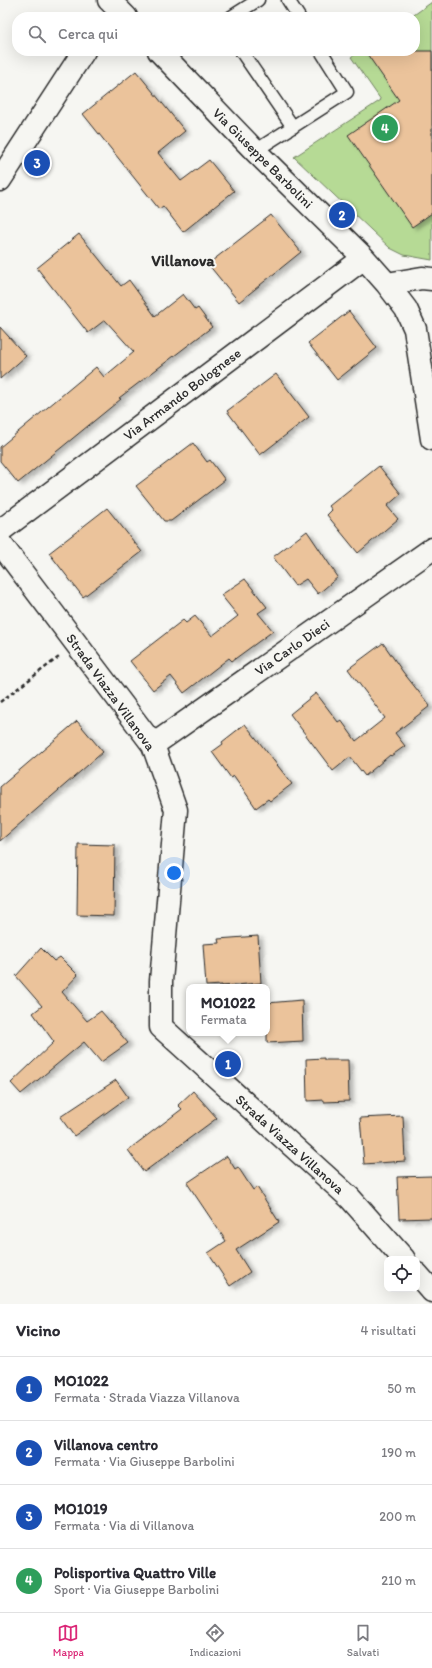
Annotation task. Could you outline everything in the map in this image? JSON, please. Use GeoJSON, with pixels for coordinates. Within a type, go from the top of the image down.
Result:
{"type":"FeatureCollection","features":[{"type":"Feature","properties":{"kind":"street"},"geometry":{"type":"LineString","coordinates":[[0,180],[81,56]]}},
{"type":"Feature","properties":{"kind":"street","name":"Via Giuseppe Barbolini"},"geometry":{"type":"LineString","coordinates":[[170,56],[255,151],[364,258],[387,284],[406,309],[415,329],[432,438]]}},
{"type":"Feature","properties":{"kind":"street","name":"Via Armando Bolognese"},"geometry":{"type":"LineString","coordinates":[[0,531],[364,258]]}},
{"type":"Feature","properties":{"kind":"street"},"geometry":{"type":"LineString","coordinates":[[387,284],[422,278],[432,279]]}},
{"type":"Feature","properties":{"kind":"street","name":"Strada Viazza Villanova"},"geometry":{"type":"LineString","coordinates":[[0,543],[153,745],[176,810],[161,981],[160,1027],[350,1198],[401,1256]]}},
{"type":"Feature","properties":{"kind":"street","name":"Via Carlo Dieci"},"geometry":{"type":"LineString","coordinates":[[153,745],[432,549]]}},
{"type":"Feature","properties":{"kind":"street"},"geometry":{"type":"LineString","coordinates":[[420,1277],[432,1291]]}},
{"type":"Feature","properties":{"kind":"lane"},"geometry":{"type":"LineString","coordinates":[[239,12],[258,0]]}},
{"type":"Feature","properties":{"kind":"lane"},"geometry":{"type":"LineString","coordinates":[[288,0],[296,12]]}},
{"type":"Feature","properties":{"kind":"lane"},"geometry":{"type":"LineString","coordinates":[[244,56],[294,127]]}},
{"type":"Feature","properties":{"kind":"lane"},"geometry":{"type":"LineString","coordinates":[[255,151],[347,92],[324,56]]}},
{"type":"Feature","properties":{"kind":"path"},"geometry":{"type":"LineString","coordinates":[[0,702],[76,644]]}},
{"type":"Feature","properties":{"kind":"green space"},"geometry":{"type":"Polygon","coordinates":[[[432,2],[432,260],[404,255],[390,248],[294,157],[381,100],[351,57],[420,56],[420,12],[418,12],[432,2]]]}},
{"type":"Feature","properties":{"kind":"building"},"geometry":{"type":"Polygon","coordinates":[[[420,51],[432,51],[432,213],[412,227],[348,135],[399,100],[368,56],[420,56],[420,51]]]}},
{"type":"Feature","properties":{"kind":"building"},"geometry":{"type":"Polygon","coordinates":[[[136,71],[185,131],[158,153],[181,181],[209,160],[234,191],[183,232],[163,206],[159,209],[83,114],[136,71]]]}},
{"type":"Feature","properties":{"kind":"building"},"geometry":{"type":"Polygon","coordinates":[[[271,215],[301,252],[239,302],[208,264],[271,215]]]}},
{"type":"Feature","properties":{"kind":"building"},"geometry":{"type":"Polygon","coordinates":[[[79,234],[121,286],[129,280],[155,316],[183,294],[195,310],[198,308],[212,327],[119,398],[121,399],[18,483],[0,461],[0,447],[96,367],[104,377],[134,352],[105,320],[88,333],[37,268],[79,234]]]}},
{"type":"Feature","properties":{"kind":"building"},"geometry":{"type":"Polygon","coordinates":[[[349,311],[377,348],[337,380],[308,343],[349,311]]]}},
{"type":"Feature","properties":{"kind":"building"},"geometry":{"type":"Polygon","coordinates":[[[0,327],[26,356],[0,379],[0,327]]]}},
{"type":"Feature","properties":{"kind":"building"},"geometry":{"type":"Polygon","coordinates":[[[276,374],[309,417],[260,455],[227,411],[276,374]]]}},
{"type":"Feature","properties":{"kind":"building"},"geometry":{"type":"Polygon","coordinates":[[[193,443],[207,462],[210,460],[225,480],[171,521],[164,521],[136,486],[193,443]]]}},
{"type":"Feature","properties":{"kind":"building"},"geometry":{"type":"Polygon","coordinates":[[[379,466],[401,494],[387,506],[398,519],[358,553],[327,515],[332,510],[329,506],[379,466]]]}},
{"type":"Feature","properties":{"kind":"building"},"geometry":{"type":"Polygon","coordinates":[[[107,508],[142,552],[83,597],[49,553],[107,508]]]}},
{"type":"Feature","properties":{"kind":"building"},"geometry":{"type":"Polygon","coordinates":[[[307,531],[338,577],[318,594],[306,579],[295,586],[273,557],[307,531]]]}},
{"type":"Feature","properties":{"kind":"building"},"geometry":{"type":"Polygon","coordinates":[[[245,579],[267,607],[258,613],[273,631],[232,661],[229,658],[184,693],[171,676],[153,690],[130,661],[183,620],[186,623],[195,616],[212,636],[238,616],[221,595],[245,579]]]}},
{"type":"Feature","properties":{"kind":"building"},"geometry":{"type":"Polygon","coordinates":[[[383,643],[403,672],[430,706],[395,733],[405,746],[391,756],[390,755],[365,776],[350,757],[333,771],[290,714],[316,693],[338,722],[341,720],[356,741],[385,718],[348,669],[383,643]]]}},
{"type":"Feature","properties":{"kind":"building"},"geometry":{"type":"Polygon","coordinates":[[[77,721],[103,752],[0,841],[0,787],[77,721]]]}},
{"type":"Feature","properties":{"kind":"building"},"geometry":{"type":"Polygon","coordinates":[[[245,724],[292,784],[270,801],[268,799],[256,808],[234,776],[231,778],[212,752],[245,724]]]}},
{"type":"Feature","properties":{"kind":"building"},"geometry":{"type":"Polygon","coordinates":[[[78,844],[115,845],[114,916],[77,915],[78,844]]]}},
{"type":"Feature","properties":{"kind":"building"},"geometry":{"type":"Polygon","coordinates":[[[258,936],[261,983],[206,984],[203,944],[219,943],[218,939],[258,936]]]}},
{"type":"Feature","properties":{"kind":"building"},"geometry":{"type":"Polygon","coordinates":[[[41,948],[54,961],[60,957],[78,975],[62,992],[87,1021],[101,1011],[128,1043],[101,1062],[84,1042],[21,1094],[11,1083],[54,1042],[33,1013],[42,1006],[16,976],[41,948]]]}},
{"type":"Feature","properties":{"kind":"building"},"geometry":{"type":"Polygon","coordinates":[[[302,1000],[303,1041],[267,1043],[267,1036],[270,1036],[270,1003],[302,1000]]]}},
{"type":"Feature","properties":{"kind":"building"},"geometry":{"type":"Polygon","coordinates":[[[324,1058],[324,1060],[348,1060],[349,1101],[307,1101],[306,1059],[324,1058]]]}},
{"type":"Feature","properties":{"kind":"building"},"geometry":{"type":"Polygon","coordinates":[[[116,1080],[128,1097],[74,1136],[60,1117],[116,1080]]]}},
{"type":"Feature","properties":{"kind":"building"},"geometry":{"type":"Polygon","coordinates":[[[193,1091],[217,1118],[144,1172],[128,1150],[182,1109],[178,1105],[193,1091]]]}},
{"type":"Feature","properties":{"kind":"building"},"geometry":{"type":"Polygon","coordinates":[[[403,1116],[405,1161],[364,1164],[360,1118],[403,1116]]]}},
{"type":"Feature","properties":{"kind":"building"},"geometry":{"type":"Polygon","coordinates":[[[227,1156],[235,1169],[238,1167],[253,1190],[257,1187],[279,1222],[236,1250],[250,1272],[230,1286],[208,1253],[226,1241],[187,1183],[227,1156]]]}},
{"type":"Feature","properties":{"kind":"building"},"geometry":{"type":"Polygon","coordinates":[[[432,1176],[432,1218],[399,1219],[397,1177],[432,1176]]]}},
{"type":"Feature","properties":{"kind":"place","name":"Polisportiva Quattro Ville"},"geometry":{"type":"Point","coordinates":[385,128]}},
{"type":"Feature","properties":{"kind":"place","name":"MO1019"},"geometry":{"type":"Point","coordinates":[37,163]}},
{"type":"Feature","properties":{"kind":"place","name":"Villanova centro"},"geometry":{"type":"Point","coordinates":[342,215]}},
{"type":"Feature","properties":{"kind":"place","name":"MO1022"},"geometry":{"type":"Point","coordinates":[228,1064]}},
{"type":"Feature","properties":{"kind":"district","name":"Villanova"},"geometry":{"type":"Point","coordinates":[183,260]}}]}
